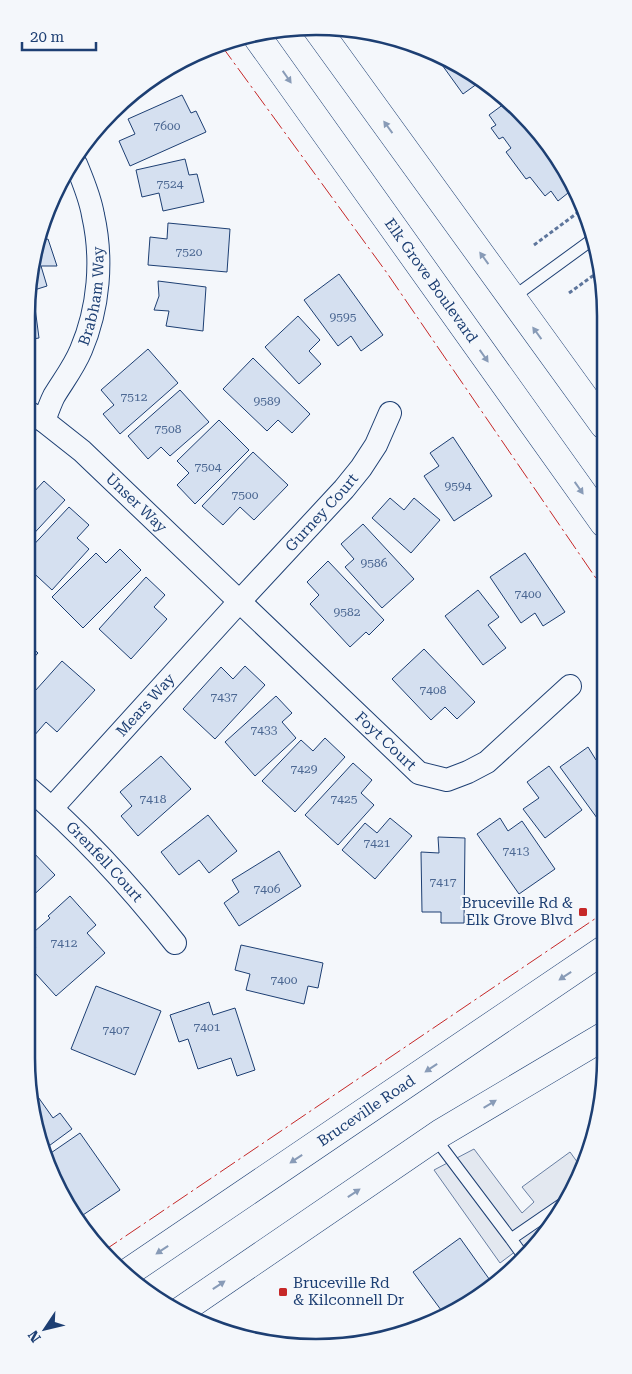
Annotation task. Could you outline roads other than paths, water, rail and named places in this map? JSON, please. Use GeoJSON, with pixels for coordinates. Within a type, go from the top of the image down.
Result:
{"type":"FeatureCollection","features":[{"type":"Feature","properties":{"kind":"main road"},"geometry":{"type":"LineString","coordinates":[[322,35],[597,415]]}},
{"type":"Feature","properties":{"kind":"main road","name":"Elk Grove Boulevard"},"geometry":{"type":"LineString","coordinates":[[260,40],[597,514]]}},
{"type":"Feature","properties":{"kind":"main road","name":"Bruceville Road"},"geometry":{"type":"LineString","coordinates":[[132,1270],[597,954]]}},
{"type":"Feature","properties":{"kind":"main road"},"geometry":{"type":"LineString","coordinates":[[186,1307],[435,1138],[597,1040]]}},
{"type":"Feature","properties":{"kind":"street","name":"Brabham Way"},"geometry":{"type":"LineString","coordinates":[[35,416],[54,397],[69,374],[81,350],[90,324],[96,297],[99,269],[98,242],[94,215],[77,168]]}},
{"type":"Feature","properties":{"kind":"street","name":"Gurney Court"},"geometry":{"type":"LineString","coordinates":[[239,602],[362,468],[376,445],[390,413]]}},
{"type":"Feature","properties":{"kind":"street","name":"Unser Way"},"geometry":{"type":"LineString","coordinates":[[35,416],[82,451],[239,602]]}},
{"type":"Feature","properties":{"kind":"street","name":"Foyt Court"},"geometry":{"type":"LineString","coordinates":[[239,602],[419,772],[447,780],[487,762],[570,686]]}},
{"type":"Feature","properties":{"kind":"street","name":"Mears Way"},"geometry":{"type":"LineString","coordinates":[[52,808],[239,602]]}},
{"type":"Feature","properties":{"kind":"street","name":"Grenfell Court"},"geometry":{"type":"LineString","coordinates":[[35,794],[103,858],[143,902],[175,943]]}},
{"type":"Feature","properties":{"kind":"lane"},"geometry":{"type":"LineString","coordinates":[[512,298],[587,243]]}},
{"type":"Feature","properties":{"kind":"lane"},"geometry":{"type":"LineString","coordinates":[[435,1138],[520,1251]]}},
{"type":"Feature","properties":{"kind":"lane"},"geometry":{"type":"LineString","coordinates":[[511,1239],[552,1211]]}},
{"type":"Feature","properties":{"kind":"place","name":"Bruceville Rd & Elk Grove Blvd"},"geometry":{"type":"Point","coordinates":[583,912]}},
{"type":"Feature","properties":{"kind":"place","name":"Bruceville Rd & Kilconnell Dr"},"geometry":{"type":"Point","coordinates":[283,1292]}}]}
